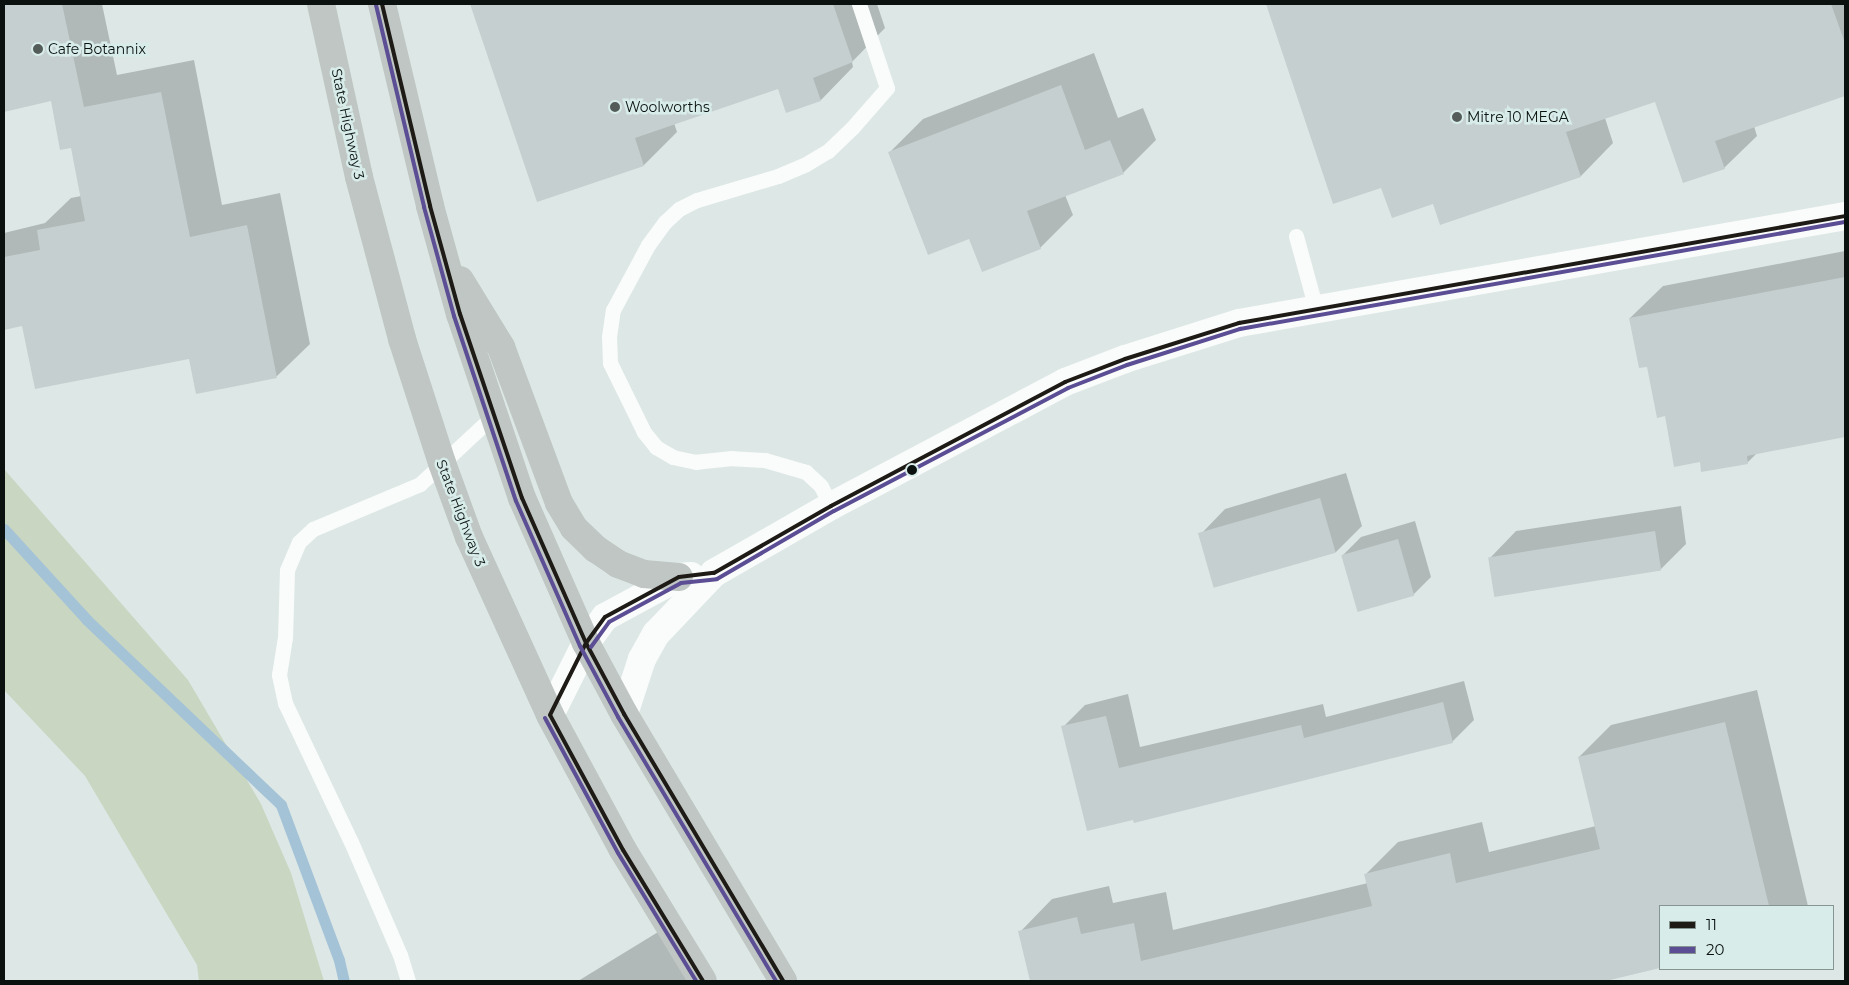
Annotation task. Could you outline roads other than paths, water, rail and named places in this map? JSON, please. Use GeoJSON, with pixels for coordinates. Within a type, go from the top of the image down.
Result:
{"type":"FeatureCollection","features":[{"type":"Feature","properties":{"kind":"highway","name":"State Highway 3"},"geometry":{"type":"LineString","coordinates":[[321,4],[366,205],[402,339],[442,463],[472,545],[550,715],[622,850],[704,981]]}},
{"type":"Feature","properties":{"kind":"highway"},"geometry":{"type":"LineString","coordinates":[[382,4],[430,206],[460,314],[522,498],[586,643],[624,714],[783,981]]}},
{"type":"Feature","properties":{"kind":"highway"},"geometry":{"type":"LineString","coordinates":[[443,254],[500,347],[559,503],[574,528],[596,549],[618,564],[644,574],[680,577]]}},
{"type":"Feature","properties":{"kind":"street"},"geometry":{"type":"LineString","coordinates":[[624,714],[642,659],[656,634],[714,573],[831,506],[1065,382],[1125,359],[1239,323],[1845,216]]}},
{"type":"Feature","properties":{"kind":"street"},"geometry":{"type":"LineString","coordinates":[[550,715],[586,643],[605,617],[680,577],[714,573]]}},
{"type":"Feature","properties":{"kind":"lane"},"geometry":{"type":"LineString","coordinates":[[831,506],[821,486],[806,472],[765,460],[732,458],[696,462],[673,457],[656,446],[644,432],[610,363],[609,336],[613,310],[648,245],[665,222],[679,209],[697,200],[778,176],[806,164],[828,151],[852,128],[887,88],[859,4]]}},
{"type":"Feature","properties":{"kind":"lane"},"geometry":{"type":"LineString","coordinates":[[1296,236],[1316,309]]}},
{"type":"Feature","properties":{"kind":"lane"},"geometry":{"type":"LineString","coordinates":[[408,981],[400,955],[355,851],[285,703],[279,675],[284,638],[287,570],[299,542],[313,529],[420,484],[494,415]]}},
{"type":"Feature","properties":{"kind":"waterway"},"geometry":{"type":"LineString","coordinates":[[4,529],[87,620],[281,805],[339,960],[344,981]]}},
{"type":"Feature","properties":{"kind":"place","name":"Cafe Botannix"},"geometry":{"type":"Point","coordinates":[38,49]}},
{"type":"Feature","properties":{"kind":"place","name":"Woolworths"},"geometry":{"type":"Point","coordinates":[615,107]}},
{"type":"Feature","properties":{"kind":"place","name":"Mitre 10 MEGA"},"geometry":{"type":"Point","coordinates":[1457,117]}}]}
